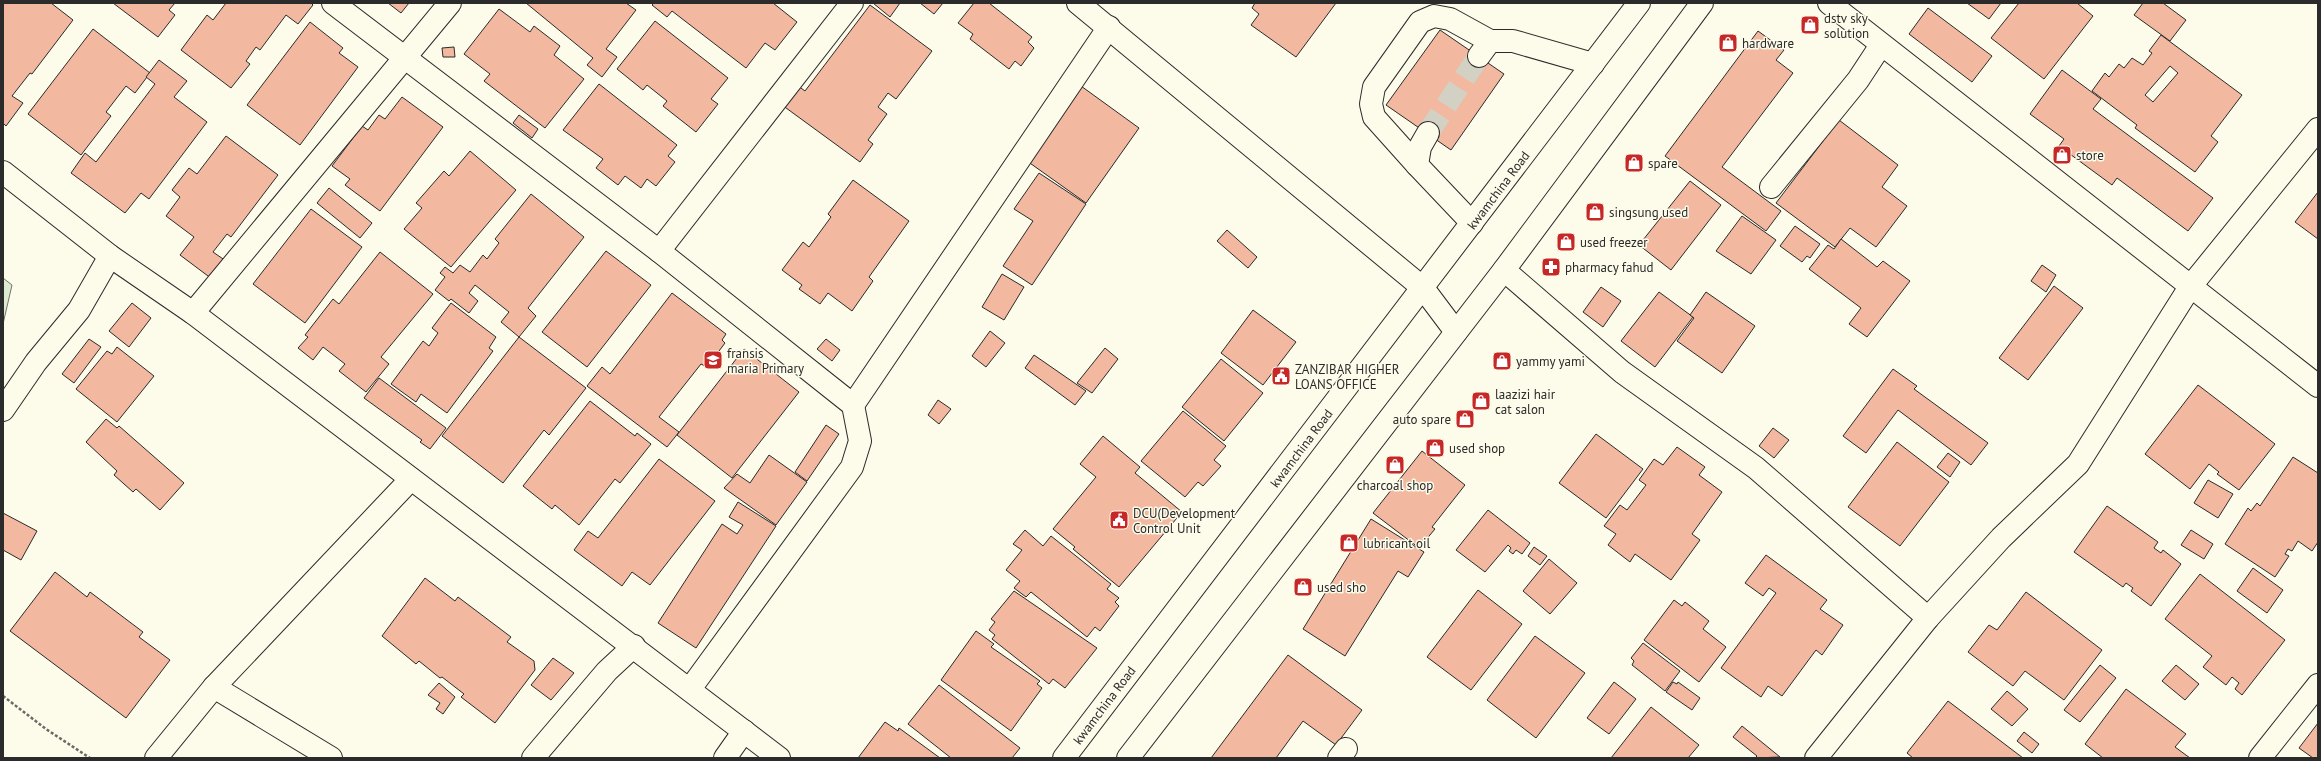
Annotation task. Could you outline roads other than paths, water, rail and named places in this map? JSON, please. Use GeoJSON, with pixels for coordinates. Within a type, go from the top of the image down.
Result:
{"type":"FeatureCollection","features":[{"type":"Feature","properties":{"kind":"street"},"geometry":{"type":"LineString","coordinates":[[333,3],[659,252],[853,405],[860,441],[852,467],[690,689]]}},
{"type":"Feature","properties":{"kind":"street"},"geometry":{"type":"LineString","coordinates":[[194,313],[450,3]]}},
{"type":"Feature","properties":{"kind":"street"},"geometry":{"type":"LineString","coordinates":[[659,252],[852,3]]}},
{"type":"Feature","properties":{"kind":"street"},"geometry":{"type":"LineString","coordinates":[[1078,3],[1109,27],[1423,288],[1456,332]]}},
{"type":"Feature","properties":{"kind":"street","name":"kwamchina Road"},"geometry":{"type":"LineString","coordinates":[[1064,758],[1640,3]]}},
{"type":"Feature","properties":{"kind":"street"},"geometry":{"type":"LineString","coordinates":[[1130,757],[1504,270],[1702,3]]}},
{"type":"Feature","properties":{"kind":"street"},"geometry":{"type":"LineString","coordinates":[[1829,3],[2318,386]]}},
{"type":"Feature","properties":{"kind":"street"},"geometry":{"type":"LineString","coordinates":[[1472,223],[1374,117],[1371,104],[1374,87],[1420,22],[1434,16],[1450,19],[1484,49],[1513,41],[1594,64]]}},
{"type":"Feature","properties":{"kind":"street"},"geometry":{"type":"LineString","coordinates":[[853,405],[1109,27]]}},
{"type":"Feature","properties":{"kind":"street"},"geometry":{"type":"LineString","coordinates":[[1771,187],[1858,80],[1881,45]]}},
{"type":"Feature","properties":{"kind":"street"},"geometry":{"type":"LineString","coordinates":[[1816,758],[1928,618],[2001,538],[2078,464],[2190,287],[2318,129]]}},
{"type":"Feature","properties":{"kind":"street"},"geometry":{"type":"LineString","coordinates":[[1417,165],[1420,148],[1428,133]]}},
{"type":"Feature","properties":{"kind":"street"},"geometry":{"type":"LineString","coordinates":[[3,172],[110,256],[194,313],[411,479],[634,646],[778,758]]}},
{"type":"Feature","properties":{"kind":"street"},"geometry":{"type":"LineString","coordinates":[[3,410],[36,362],[79,310],[110,256]]}},
{"type":"Feature","properties":{"kind":"street"},"geometry":{"type":"LineString","coordinates":[[1504,270],[1622,372],[1756,468],[1928,618]]}},
{"type":"Feature","properties":{"kind":"street"},"geometry":{"type":"LineString","coordinates":[[156,758],[214,687],[411,479]]}},
{"type":"Feature","properties":{"kind":"street"},"geometry":{"type":"LineString","coordinates":[[533,758],[607,672],[634,646]]}},
{"type":"Feature","properties":{"kind":"street"},"geometry":{"type":"LineString","coordinates":[[2260,758],[2318,685]]}},
{"type":"Feature","properties":{"kind":"street"},"geometry":{"type":"LineString","coordinates":[[214,687],[331,758]]}},
{"type":"Feature","properties":{"kind":"street"},"geometry":{"type":"LineString","coordinates":[[725,758],[744,731]]}},
{"type":"Feature","properties":{"kind":"tunnel"},"geometry":{"type":"LineString","coordinates":[[1428,133],[1479,56]]}},
{"type":"Feature","properties":{"kind":"place","name":"dstv sky solution"},"geometry":{"type":"Point","coordinates":[1810,25]}},
{"type":"Feature","properties":{"kind":"place","name":"hardware"},"geometry":{"type":"Point","coordinates":[1728,43]}},
{"type":"Feature","properties":{"kind":"place","name":"store"},"geometry":{"type":"Point","coordinates":[2062,155]}},
{"type":"Feature","properties":{"kind":"place","name":"spare"},"geometry":{"type":"Point","coordinates":[1634,163]}},
{"type":"Feature","properties":{"kind":"place","name":"singsung used"},"geometry":{"type":"Point","coordinates":[1595,212]}},
{"type":"Feature","properties":{"kind":"place","name":"used freezer"},"geometry":{"type":"Point","coordinates":[1566,242]}},
{"type":"Feature","properties":{"kind":"place","name":"pharmacy fahud"},"geometry":{"type":"Point","coordinates":[1551,267]}},
{"type":"Feature","properties":{"kind":"place","name":"fransis maria Primary"},"geometry":{"type":"Point","coordinates":[713,360]}},
{"type":"Feature","properties":{"kind":"place","name":"yammy yami"},"geometry":{"type":"Point","coordinates":[1502,361]}},
{"type":"Feature","properties":{"kind":"place","name":"ZANZIBAR HIGHER LOANS OFFICE"},"geometry":{"type":"Point","coordinates":[1281,376]}},
{"type":"Feature","properties":{"kind":"place","name":"laazizi hair cat salon"},"geometry":{"type":"Point","coordinates":[1481,401]}},
{"type":"Feature","properties":{"kind":"place","name":"auto spare"},"geometry":{"type":"Point","coordinates":[1465,419]}},
{"type":"Feature","properties":{"kind":"place","name":"used shop"},"geometry":{"type":"Point","coordinates":[1435,448]}},
{"type":"Feature","properties":{"kind":"place","name":"charcoal shop"},"geometry":{"type":"Point","coordinates":[1395,465]}},
{"type":"Feature","properties":{"kind":"place","name":"DCU(Development Control Unit"},"geometry":{"type":"Point","coordinates":[1119,520]}},
{"type":"Feature","properties":{"kind":"place","name":"lubricant oil"},"geometry":{"type":"Point","coordinates":[1349,543]}},
{"type":"Feature","properties":{"kind":"place","name":"used sho"},"geometry":{"type":"Point","coordinates":[1303,587]}}]}
